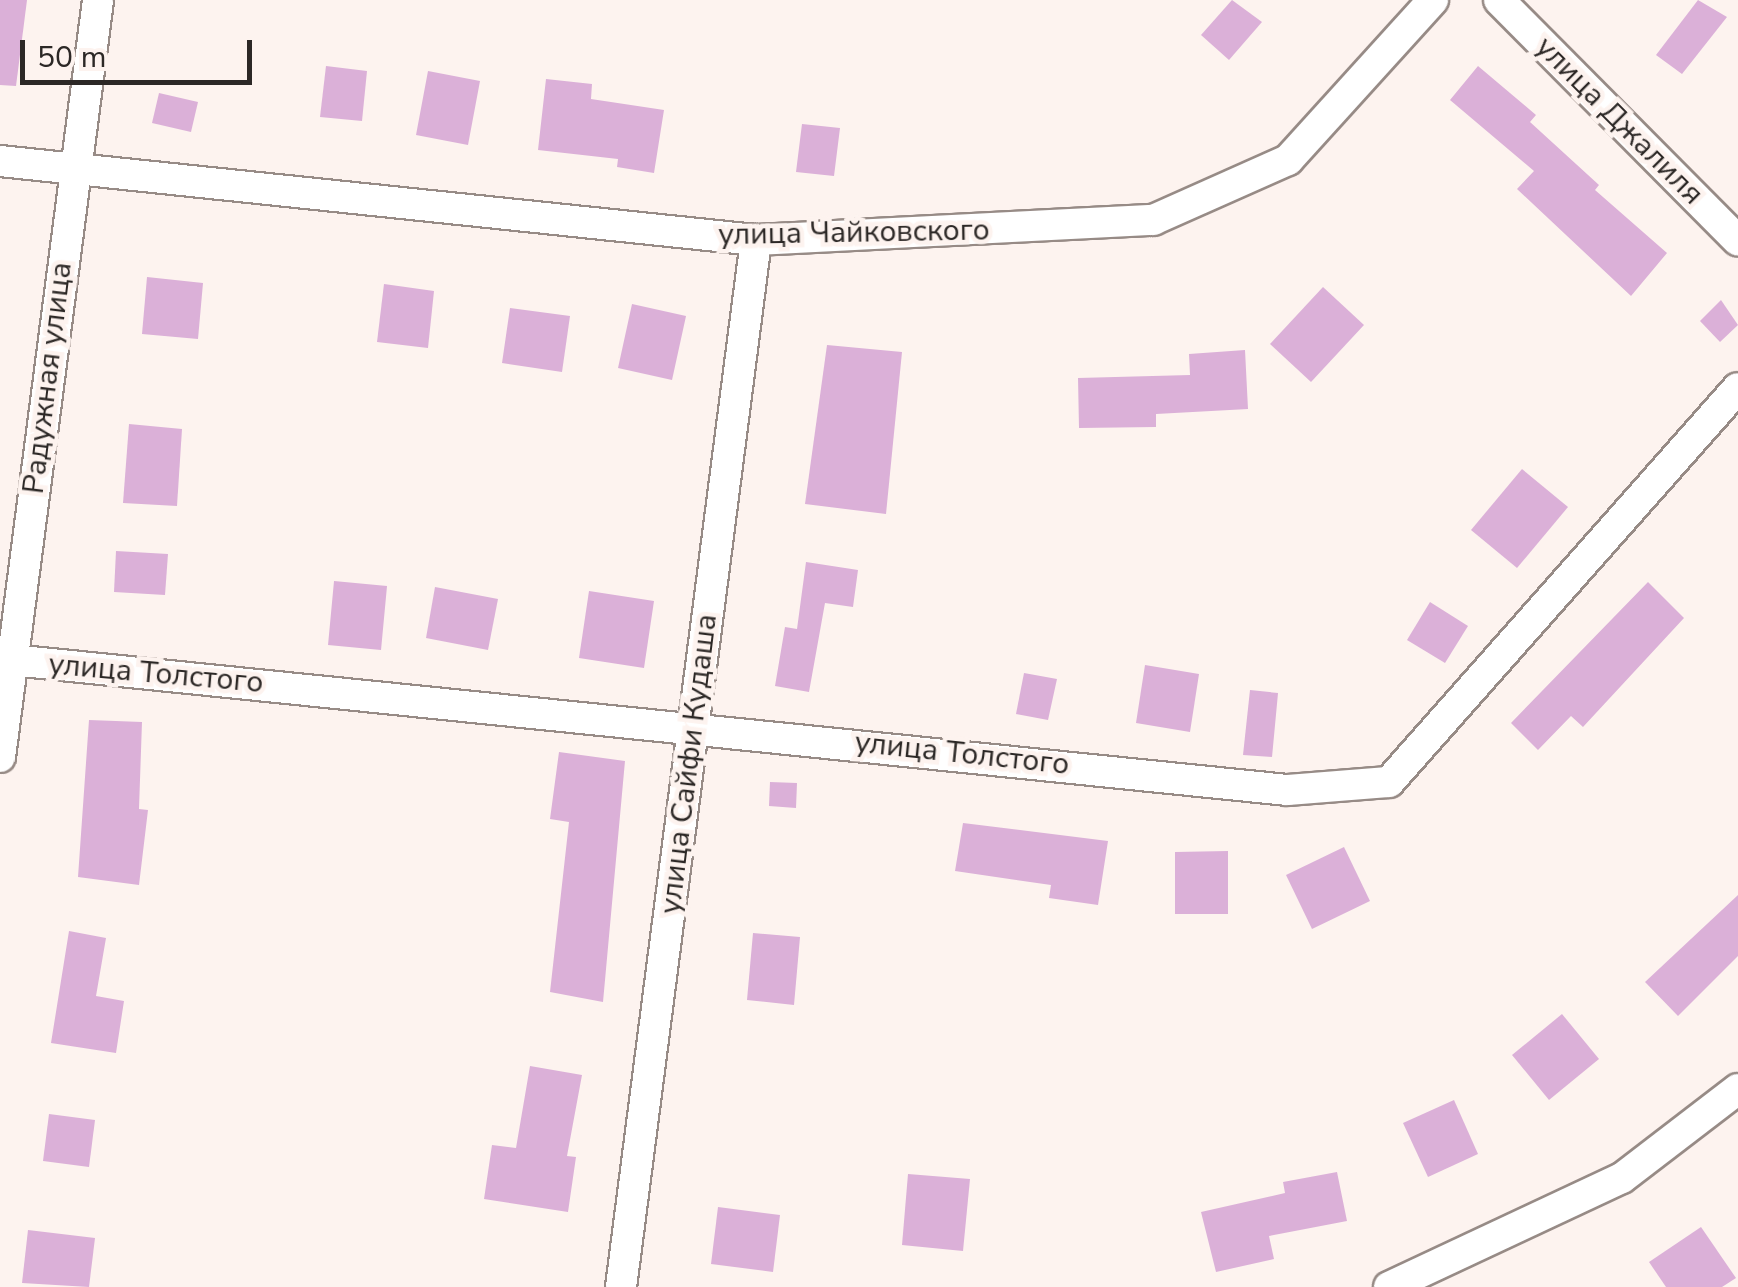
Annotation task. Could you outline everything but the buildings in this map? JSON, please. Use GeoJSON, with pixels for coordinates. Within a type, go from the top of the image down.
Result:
{"type":"FeatureCollection","features":[{"type":"Feature","properties":{"kind":"street","name":"Радужная улица"},"geometry":{"type":"LineString","coordinates":[[0,757],[98,0]]}},
{"type":"Feature","properties":{"kind":"street","name":"улица Чайковского"},"geometry":{"type":"LineString","coordinates":[[0,161],[756,240],[1153,220],[1288,160],[1433,0]]}},
{"type":"Feature","properties":{"kind":"street","name":"улица Джалиля"},"geometry":{"type":"LineString","coordinates":[[1499,0],[1738,242]]}},
{"type":"Feature","properties":{"kind":"street","name":"улица Сайфи Кудаша"},"geometry":{"type":"LineString","coordinates":[[621,1287],[756,240]]}},
{"type":"Feature","properties":{"kind":"street","name":"улица Толстого"},"geometry":{"type":"LineString","coordinates":[[12,660],[694,725],[1288,790],[1389,782],[1738,388]]}},
{"type":"Feature","properties":{"kind":"street"},"geometry":{"type":"LineString","coordinates":[[1388,1287],[1622,1178],[1738,1090]]}}]}
